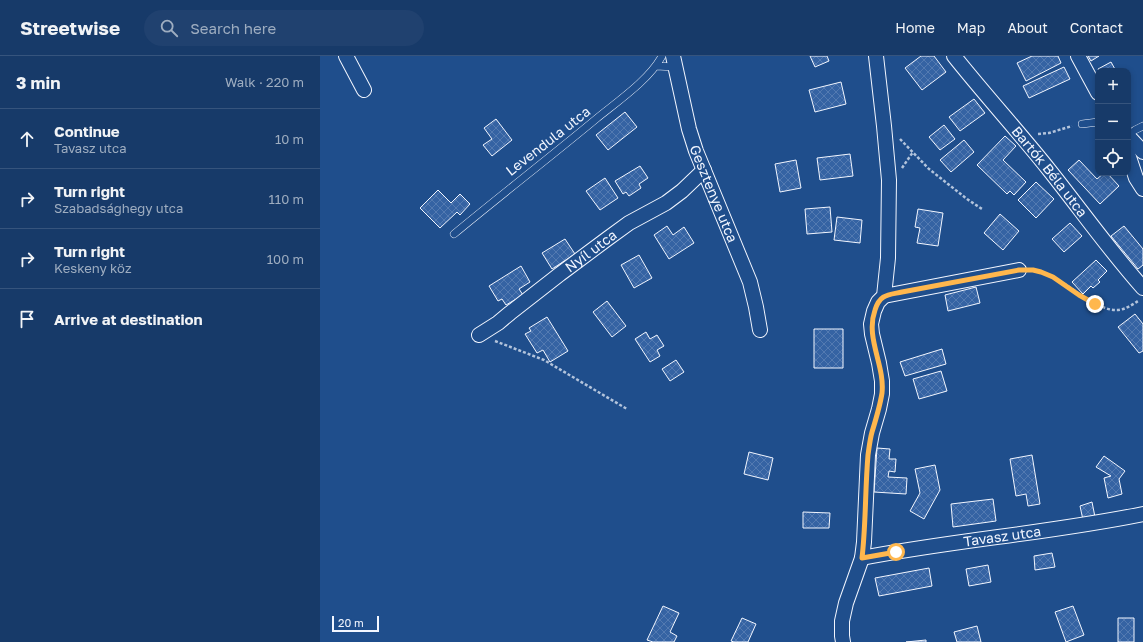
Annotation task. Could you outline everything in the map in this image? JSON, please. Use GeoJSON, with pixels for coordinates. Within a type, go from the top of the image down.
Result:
{"type":"FeatureCollection","features":[{"type":"Feature","properties":{"kind":"street"},"geometry":{"type":"LineString","coordinates":[[346,56],[364,90]]}},
{"type":"Feature","properties":{"kind":"street"},"geometry":{"type":"LineString","coordinates":[[876,56],[889,180],[888,258],[884,296]]}},
{"type":"Feature","properties":{"kind":"street","name":"Bartók Béla utca"},"geometry":{"type":"LineString","coordinates":[[954,56],[1046,167],[1090,224],[1143,288]]}},
{"type":"Feature","properties":{"kind":"street"},"geometry":{"type":"LineString","coordinates":[[1078,56],[1095,88]]}},
{"type":"Feature","properties":{"kind":"street","name":"Gesztenye utca"},"geometry":{"type":"LineString","coordinates":[[674,61],[689,129],[696,151],[750,282],[760,330]]}},
{"type":"Feature","properties":{"kind":"street"},"geometry":{"type":"LineString","coordinates":[[1131,139],[1143,152]]}},
{"type":"Feature","properties":{"kind":"street"},"geometry":{"type":"LineString","coordinates":[[1131,163],[1136,178],[1143,189]]}},
{"type":"Feature","properties":{"kind":"street","name":"Nyíl utca"},"geometry":{"type":"LineString","coordinates":[[480,335],[498,323],[554,278],[629,223],[666,203],[677,195],[704,170]]}},
{"type":"Feature","properties":{"kind":"street"},"geometry":{"type":"LineString","coordinates":[[843,642],[842,621],[846,603],[862,558],[868,455],[882,394],[882,381],[871,324],[878,302],[884,296],[1019,270]]}},
{"type":"Feature","properties":{"kind":"street","name":"Tavasz utca"},"geometry":{"type":"LineString","coordinates":[[862,558],[911,549],[1064,528],[1143,514]]}},
{"type":"Feature","properties":{"kind":"lane","name":"Levendula utca"},"geometry":{"type":"LineString","coordinates":[[454,234],[621,99],[656,66],[662,56]]}},
{"type":"Feature","properties":{"kind":"lane"},"geometry":{"type":"LineString","coordinates":[[656,66],[674,61]]}},
{"type":"Feature","properties":{"kind":"lane"},"geometry":{"type":"LineString","coordinates":[[1082,124],[1095,122]]}},
{"type":"Feature","properties":{"kind":"lane"},"geometry":{"type":"LineString","coordinates":[[1131,133],[1143,126]]}},
{"type":"Feature","properties":{"kind":"path"},"geometry":{"type":"LineString","coordinates":[[1038,134],[1049,133],[1082,124]]}},
{"type":"Feature","properties":{"kind":"path"},"geometry":{"type":"LineString","coordinates":[[913,152],[929,169],[975,206],[982,209]]}},
{"type":"Feature","properties":{"kind":"path"},"geometry":{"type":"LineString","coordinates":[[1019,270],[1033,270],[1053,277],[1079,295],[1095,304],[1109,309],[1117,310],[1130,306],[1143,296]]}},
{"type":"Feature","properties":{"kind":"path"},"geometry":{"type":"LineString","coordinates":[[480,335],[544,360],[627,410]]}},
{"type":"Feature","properties":{"kind":"building"},"geometry":{"type":"Polygon","coordinates":[[[810,56],[827,56],[829,61],[815,67],[810,56]]]}},
{"type":"Feature","properties":{"kind":"building"},"geometry":{"type":"Polygon","coordinates":[[[921,56],[934,56],[946,72],[922,90],[905,68],[921,56]]]}},
{"type":"Feature","properties":{"kind":"building"},"geometry":{"type":"Polygon","coordinates":[[[1032,56],[1058,56],[1061,63],[1026,81],[1017,63],[1032,56]]]}},
{"type":"Feature","properties":{"kind":"building"},"geometry":{"type":"Polygon","coordinates":[[[1088,56],[1099,56],[1091,61],[1088,56]]]}},
{"type":"Feature","properties":{"kind":"building"},"geometry":{"type":"Polygon","coordinates":[[[1111,62],[1114,68],[1100,68],[1111,62]]]}},
{"type":"Feature","properties":{"kind":"building"},"geometry":{"type":"Polygon","coordinates":[[[1064,67],[1070,79],[1029,98],[1023,86],[1064,67]]]}},
{"type":"Feature","properties":{"kind":"building"},"geometry":{"type":"Polygon","coordinates":[[[841,82],[846,104],[815,112],[809,90],[841,82]]]}},
{"type":"Feature","properties":{"kind":"building"},"geometry":{"type":"Polygon","coordinates":[[[974,99],[985,113],[960,131],[949,117],[974,99]]]}},
{"type":"Feature","properties":{"kind":"building"},"geometry":{"type":"Polygon","coordinates":[[[625,112],[637,127],[608,150],[596,135],[625,112]]]}},
{"type":"Feature","properties":{"kind":"building"},"geometry":{"type":"Polygon","coordinates":[[[496,119],[512,140],[492,156],[483,145],[492,139],[484,128],[496,119]]]}},
{"type":"Feature","properties":{"kind":"building"},"geometry":{"type":"Polygon","coordinates":[[[944,125],[955,139],[940,150],[929,137],[944,125]]]}},
{"type":"Feature","properties":{"kind":"building"},"geometry":{"type":"Polygon","coordinates":[[[1005,136],[1016,146],[1003,160],[1026,182],[1014,195],[1010,191],[1007,194],[977,165],[1005,136]]]}},
{"type":"Feature","properties":{"kind":"building"},"geometry":{"type":"Polygon","coordinates":[[[964,140],[974,152],[951,172],[940,160],[964,140]]]}},
{"type":"Feature","properties":{"kind":"building"},"geometry":{"type":"Polygon","coordinates":[[[850,154],[853,176],[820,180],[817,158],[850,154]]]}},
{"type":"Feature","properties":{"kind":"building"},"geometry":{"type":"Polygon","coordinates":[[[796,160],[801,188],[780,192],[775,164],[796,160]]]}},
{"type":"Feature","properties":{"kind":"building"},"geometry":{"type":"Polygon","coordinates":[[[1079,160],[1097,179],[1100,176],[1110,176],[1119,186],[1100,204],[1068,170],[1079,160]]]}},
{"type":"Feature","properties":{"kind":"building"},"geometry":{"type":"Polygon","coordinates":[[[640,166],[648,178],[639,184],[641,188],[629,196],[626,192],[623,194],[615,181],[640,166]]]}},
{"type":"Feature","properties":{"kind":"building"},"geometry":{"type":"Polygon","coordinates":[[[605,178],[618,198],[600,210],[586,191],[605,178]]]}},
{"type":"Feature","properties":{"kind":"building"},"geometry":{"type":"Polygon","coordinates":[[[1036,182],[1054,199],[1036,218],[1018,200],[1036,182]]]}},
{"type":"Feature","properties":{"kind":"building"},"geometry":{"type":"Polygon","coordinates":[[[438,190],[451,203],[460,194],[470,204],[460,215],[457,212],[440,228],[420,208],[438,190]]]}},
{"type":"Feature","properties":{"kind":"building"},"geometry":{"type":"Polygon","coordinates":[[[830,207],[832,232],[807,234],[805,209],[830,207]]]}},
{"type":"Feature","properties":{"kind":"building"},"geometry":{"type":"Polygon","coordinates":[[[918,209],[943,213],[938,246],[917,243],[920,228],[915,227],[918,209]]]}},
{"type":"Feature","properties":{"kind":"building"},"geometry":{"type":"Polygon","coordinates":[[[1000,214],[1019,231],[1003,250],[984,233],[1000,214]]]}},
{"type":"Feature","properties":{"kind":"building"},"geometry":{"type":"Polygon","coordinates":[[[837,217],[862,220],[860,243],[834,240],[837,217]]]}},
{"type":"Feature","properties":{"kind":"building"},"geometry":{"type":"Polygon","coordinates":[[[1070,223],[1082,236],[1064,252],[1052,239],[1070,223]]]}},
{"type":"Feature","properties":{"kind":"building"},"geometry":{"type":"Polygon","coordinates":[[[667,226],[673,235],[684,227],[694,243],[669,259],[654,235],[667,226]]]}},
{"type":"Feature","properties":{"kind":"building"},"geometry":{"type":"Polygon","coordinates":[[[1124,226],[1143,249],[1143,265],[1138,269],[1111,236],[1124,226]]]}},
{"type":"Feature","properties":{"kind":"building"},"geometry":{"type":"Polygon","coordinates":[[[565,239],[575,254],[552,269],[542,253],[565,239]]]}},
{"type":"Feature","properties":{"kind":"building"},"geometry":{"type":"Polygon","coordinates":[[[639,255],[652,278],[634,288],[621,265],[639,255]]]}},
{"type":"Feature","properties":{"kind":"building"},"geometry":{"type":"Polygon","coordinates":[[[1096,260],[1107,271],[1098,280],[1100,282],[1093,288],[1091,286],[1083,294],[1072,282],[1096,260]]]}},
{"type":"Feature","properties":{"kind":"building"},"geometry":{"type":"Polygon","coordinates":[[[521,266],[530,282],[519,289],[523,295],[506,305],[502,299],[498,301],[489,286],[521,266]]]}},
{"type":"Feature","properties":{"kind":"building"},"geometry":{"type":"Polygon","coordinates":[[[976,287],[980,303],[948,311],[945,295],[976,287]]]}},
{"type":"Feature","properties":{"kind":"building"},"geometry":{"type":"Polygon","coordinates":[[[607,301],[626,326],[612,337],[593,312],[607,301]]]}},
{"type":"Feature","properties":{"kind":"building"},"geometry":{"type":"Polygon","coordinates":[[[1135,314],[1143,324],[1143,351],[1139,353],[1118,327],[1135,314]]]}},
{"type":"Feature","properties":{"kind":"building"},"geometry":{"type":"Polygon","coordinates":[[[547,317],[568,351],[550,362],[543,350],[537,353],[525,334],[531,331],[529,328],[547,317]]]}},
{"type":"Feature","properties":{"kind":"building"},"geometry":{"type":"Polygon","coordinates":[[[814,329],[843,329],[843,368],[814,368],[814,329]]]}},
{"type":"Feature","properties":{"kind":"building"},"geometry":{"type":"Polygon","coordinates":[[[646,332],[650,339],[657,335],[664,346],[657,350],[660,356],[650,362],[635,339],[646,332]]]}},
{"type":"Feature","properties":{"kind":"building"},"geometry":{"type":"Polygon","coordinates":[[[942,349],[946,364],[905,376],[900,362],[942,349]]]}},
{"type":"Feature","properties":{"kind":"building"},"geometry":{"type":"Polygon","coordinates":[[[676,360],[684,372],[670,381],[662,369],[676,360]]]}},
{"type":"Feature","properties":{"kind":"building"},"geometry":{"type":"Polygon","coordinates":[[[941,371],[947,391],[919,399],[913,379],[941,371]]]}},
{"type":"Feature","properties":{"kind":"building"},"geometry":{"type":"Polygon","coordinates":[[[877,448],[890,449],[889,459],[896,459],[895,472],[889,471],[888,477],[907,478],[906,494],[874,492],[877,448]]]}},
{"type":"Feature","properties":{"kind":"building"},"geometry":{"type":"Polygon","coordinates":[[[749,452],[773,458],[768,480],[744,474],[749,452]]]}},
{"type":"Feature","properties":{"kind":"building"},"geometry":{"type":"Polygon","coordinates":[[[1032,455],[1040,504],[1028,506],[1026,494],[1016,496],[1010,459],[1032,455]]]}},
{"type":"Feature","properties":{"kind":"building"},"geometry":{"type":"Polygon","coordinates":[[[1104,456],[1125,471],[1119,479],[1122,494],[1108,498],[1104,478],[1111,476],[1096,467],[1104,456]]]}},
{"type":"Feature","properties":{"kind":"building"},"geometry":{"type":"Polygon","coordinates":[[[935,465],[940,490],[924,519],[910,511],[920,493],[915,469],[935,465]]]}},
{"type":"Feature","properties":{"kind":"building"},"geometry":{"type":"Polygon","coordinates":[[[993,499],[996,521],[953,527],[951,504],[993,499]]]}},
{"type":"Feature","properties":{"kind":"building"},"geometry":{"type":"Polygon","coordinates":[[[1092,502],[1095,517],[1083,520],[1080,506],[1092,502]]]}},
{"type":"Feature","properties":{"kind":"building"},"geometry":{"type":"Polygon","coordinates":[[[803,512],[830,513],[829,528],[803,528],[803,512]]]}},
{"type":"Feature","properties":{"kind":"building"},"geometry":{"type":"Polygon","coordinates":[[[1052,553],[1055,567],[1035,570],[1034,556],[1052,553]]]}},
{"type":"Feature","properties":{"kind":"building"},"geometry":{"type":"Polygon","coordinates":[[[988,565],[991,582],[969,586],[966,569],[988,565]]]}},
{"type":"Feature","properties":{"kind":"building"},"geometry":{"type":"Polygon","coordinates":[[[929,568],[932,586],[879,596],[875,578],[929,568]]]}},
{"type":"Feature","properties":{"kind":"building"},"geometry":{"type":"Polygon","coordinates":[[[663,606],[679,613],[670,632],[677,636],[674,642],[653,642],[647,640],[663,606]]]}},
{"type":"Feature","properties":{"kind":"building"},"geometry":{"type":"Polygon","coordinates":[[[1073,606],[1084,635],[1066,642],[1055,612],[1073,606]]]}},
{"type":"Feature","properties":{"kind":"building"},"geometry":{"type":"Polygon","coordinates":[[[742,618],[756,624],[748,642],[731,641],[742,618]]]}},
{"type":"Feature","properties":{"kind":"building"},"geometry":{"type":"Polygon","coordinates":[[[1118,618],[1134,618],[1134,642],[1118,642],[1118,618]]]}},
{"type":"Feature","properties":{"kind":"building"},"geometry":{"type":"Polygon","coordinates":[[[977,626],[981,642],[957,642],[954,632],[977,626]]]}},
{"type":"Feature","properties":{"kind":"building"},"geometry":{"type":"Polygon","coordinates":[[[926,640],[926,642],[906,642],[926,640]]]}},
{"type":"Feature","properties":{"kind":"route"},"geometry":{"type":"LineString","coordinates":[[896,552],[862,558],[868,455],[882,394],[882,381],[871,324],[878,302],[884,296],[902,292],[1019,270],[1033,270],[1053,277],[1095,304]]}}]}
